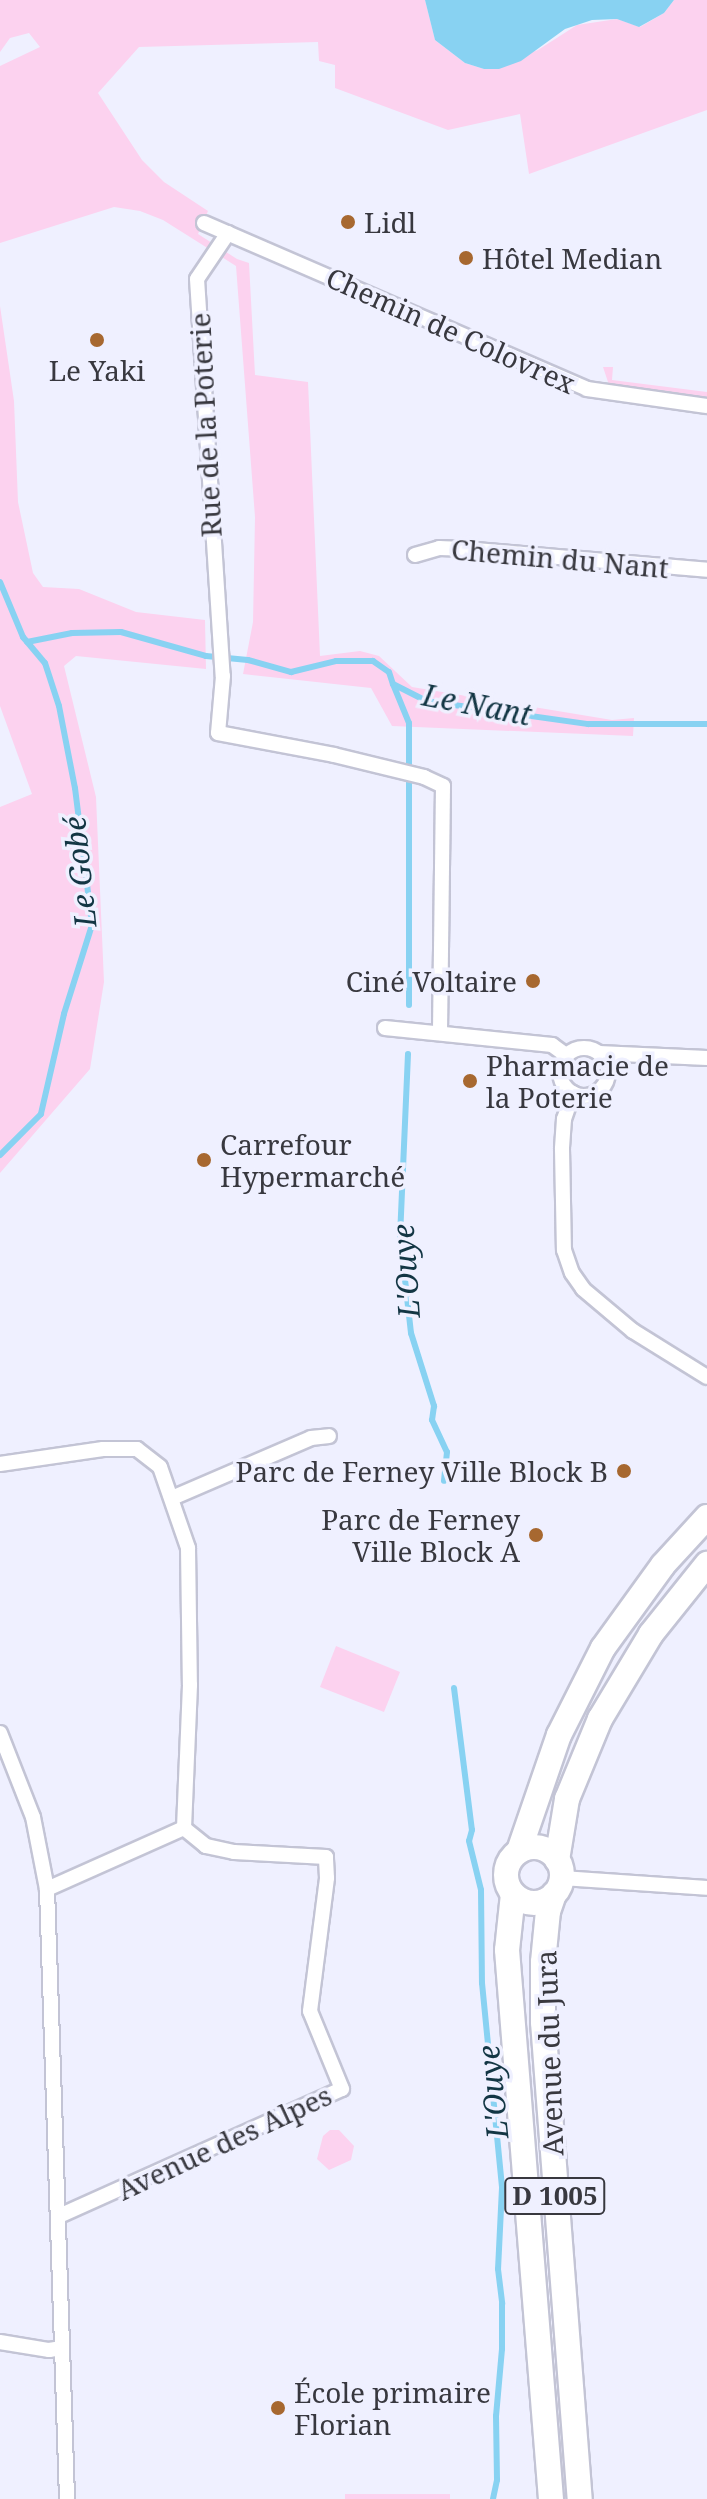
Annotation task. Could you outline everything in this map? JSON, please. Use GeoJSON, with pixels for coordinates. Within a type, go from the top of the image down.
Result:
{"type":"FeatureCollection","features":[{"type":"Feature","properties":{"kind":"main road","name":"D 1005"},"geometry":{"type":"LineString","coordinates":[[513,1894],[508,1887],[506,1868],[519,1851],[559,1735],[603,1648],[663,1565],[707,1517]]}},
{"type":"Feature","properties":{"kind":"main road","name":"Avenue du Jura"},"geometry":{"type":"LineString","coordinates":[[580,2499],[543,2036],[543,1962],[548,1911],[558,1877],[567,1799],[600,1719],[651,1634],[707,1564]]}},
{"type":"Feature","properties":{"kind":"main road"},"geometry":{"type":"LineString","coordinates":[[513,1894],[530,1903],[547,1900],[558,1877],[540,1848],[519,1851]]}},
{"type":"Feature","properties":{"kind":"main road","name":"Avenue du Jura"},"geometry":{"type":"LineString","coordinates":[[513,1894],[507,1950],[551,2499]]}},
{"type":"Feature","properties":{"kind":"street","name":"Chemin de Colovrex"},"geometry":{"type":"LineString","coordinates":[[204,223],[587,389],[707,406]]}},
{"type":"Feature","properties":{"kind":"street","name":"Rue de la Poterie"},"geometry":{"type":"LineString","coordinates":[[228,233],[197,279],[219,652],[223,676],[218,733],[399,771],[443,786],[440,1033]]}},
{"type":"Feature","properties":{"kind":"street","name":"Chemin du Nant"},"geometry":{"type":"LineString","coordinates":[[415,555],[439,548],[464,549],[707,570]]}},
{"type":"Feature","properties":{"kind":"street"},"geometry":{"type":"LineString","coordinates":[[385,1028],[552,1045],[566,1055]]}},
{"type":"Feature","properties":{"kind":"street"},"geometry":{"type":"LineString","coordinates":[[599,1053],[607,1066],[603,1087],[593,1094],[573,1093],[560,1078],[560,1070],[566,1055],[584,1048],[599,1053],[707,1058]]}},
{"type":"Feature","properties":{"kind":"street"},"geometry":{"type":"LineString","coordinates":[[573,1093],[564,1119],[562,1149],[564,1250],[572,1273],[583,1289],[633,1331],[707,1377]]}},
{"type":"Feature","properties":{"kind":"street"},"geometry":{"type":"LineString","coordinates":[[172,1498],[311,1438],[329,1436]]}},
{"type":"Feature","properties":{"kind":"street"},"geometry":{"type":"LineString","coordinates":[[0,1464],[103,1449],[137,1449],[160,1467],[188,1548],[190,1593],[184,1828],[47,1889]]}},
{"type":"Feature","properties":{"kind":"street"},"geometry":{"type":"LineString","coordinates":[[0,1733],[33,1817],[47,1889],[67,2499]]}},
{"type":"Feature","properties":{"kind":"street","name":"Avenue des Alpes"},"geometry":{"type":"LineString","coordinates":[[59,2216],[342,2089],[310,2011],[324,1900],[326,1857],[220,1849],[206,1846],[184,1828]]}},
{"type":"Feature","properties":{"kind":"street"},"geometry":{"type":"LineString","coordinates":[[558,1877],[707,1888]]}},
{"type":"Feature","properties":{"kind":"street"},"geometry":{"type":"LineString","coordinates":[[0,2342],[49,2350],[62,2348]]}},
{"type":"Feature","properties":{"kind":"shaded area"},"geometry":{"type":"Polygon","coordinates":[[[0,0],[425,0],[435,40],[465,63],[484,69],[538,50],[577,25],[617,19],[640,27],[664,13],[674,0],[707,0],[707,110],[529,174],[520,114],[448,130],[335,88],[335,65],[319,61],[318,42],[139,47],[98,93],[142,160],[164,182],[208,211],[198,234],[237,259],[249,263],[255,375],[308,382],[320,656],[360,651],[379,656],[412,687],[612,720],[634,718],[633,736],[392,726],[371,688],[243,674],[253,622],[255,517],[236,266],[163,220],[140,211],[114,207],[0,243],[0,66],[40,47],[29,33],[10,38],[0,52],[0,0]]]}},
{"type":"Feature","properties":{"kind":"shaded area"},"geometry":{"type":"Polygon","coordinates":[[[0,306],[14,401],[18,502],[33,573],[43,587],[79,589],[136,612],[205,620],[206,669],[76,656],[64,666],[96,797],[104,982],[90,1069],[0,1173],[0,807],[32,794],[0,706],[0,306]]]}},
{"type":"Feature","properties":{"kind":"shaded area"},"geometry":{"type":"Polygon","coordinates":[[[603,367],[613,367],[612,380],[707,392],[707,397],[610,388],[603,367]]]}},
{"type":"Feature","properties":{"kind":"shaded area"},"geometry":{"type":"Polygon","coordinates":[[[336,1646],[400,1672],[384,1712],[320,1687],[336,1646]]]}},
{"type":"Feature","properties":{"kind":"shaded area"},"geometry":{"type":"Polygon","coordinates":[[[330,2130],[339,2130],[354,2146],[351,2160],[329,2170],[317,2159],[323,2136],[330,2130]]]}},
{"type":"Feature","properties":{"kind":"shaded area"},"geometry":{"type":"Polygon","coordinates":[[[345,2494],[450,2494],[450,2499],[345,2499],[345,2494]]]}},
{"type":"Feature","properties":{"kind":"water"},"geometry":{"type":"Polygon","coordinates":[[[425,0],[674,0],[664,13],[639,27],[617,19],[592,20],[565,29],[521,61],[499,69],[484,69],[465,63],[435,40],[425,0]]]}},
{"type":"Feature","properties":{"kind":"waterway","name":"Le Gobé"},"geometry":{"type":"LineString","coordinates":[[0,582],[23,637],[45,663],[59,706],[75,788],[92,925],[64,1014],[41,1114],[0,1155]]}},
{"type":"Feature","properties":{"kind":"waterway","name":"Le Nant"},"geometry":{"type":"LineString","coordinates":[[27,642],[72,633],[121,632],[206,656],[248,660],[291,672],[336,661],[373,661],[389,672],[393,684],[426,701],[588,724],[707,724]]}},
{"type":"Feature","properties":{"kind":"waterway","name":"L'Ouye"},"geometry":{"type":"LineString","coordinates":[[393,684],[409,723],[409,1005]]}},
{"type":"Feature","properties":{"kind":"waterway","name":"L'Ouye"},"geometry":{"type":"LineString","coordinates":[[408,1054],[400,1235],[411,1333],[434,1406],[432,1420],[447,1452],[444,1481]]}},
{"type":"Feature","properties":{"kind":"waterway","name":"L'Ouye"},"geometry":{"type":"LineString","coordinates":[[454,1688],[472,1830],[469,1841],[481,1890],[482,1983],[502,2188],[498,2269],[502,2349],[496,2416],[497,2480],[493,2499]]}},
{"type":"Feature","properties":{"kind":"place","name":"Lidl"},"geometry":{"type":"Point","coordinates":[348,222]}},
{"type":"Feature","properties":{"kind":"place","name":"Hôtel Median"},"geometry":{"type":"Point","coordinates":[466,258]}},
{"type":"Feature","properties":{"kind":"place","name":"Le Yaki"},"geometry":{"type":"Point","coordinates":[97,340]}},
{"type":"Feature","properties":{"kind":"place","name":"Ciné Voltaire"},"geometry":{"type":"Point","coordinates":[533,981]}},
{"type":"Feature","properties":{"kind":"place","name":"Pharmacie de la Poterie"},"geometry":{"type":"Point","coordinates":[470,1081]}},
{"type":"Feature","properties":{"kind":"place","name":"Carrefour Hypermarché"},"geometry":{"type":"Point","coordinates":[204,1160]}},
{"type":"Feature","properties":{"kind":"place","name":"Parc de Ferney Ville Block B"},"geometry":{"type":"Point","coordinates":[624,1471]}},
{"type":"Feature","properties":{"kind":"place","name":"Parc de Ferney Ville Block A"},"geometry":{"type":"Point","coordinates":[536,1535]}},
{"type":"Feature","properties":{"kind":"place","name":"École primaire Florian"},"geometry":{"type":"Point","coordinates":[278,2408]}}]}
